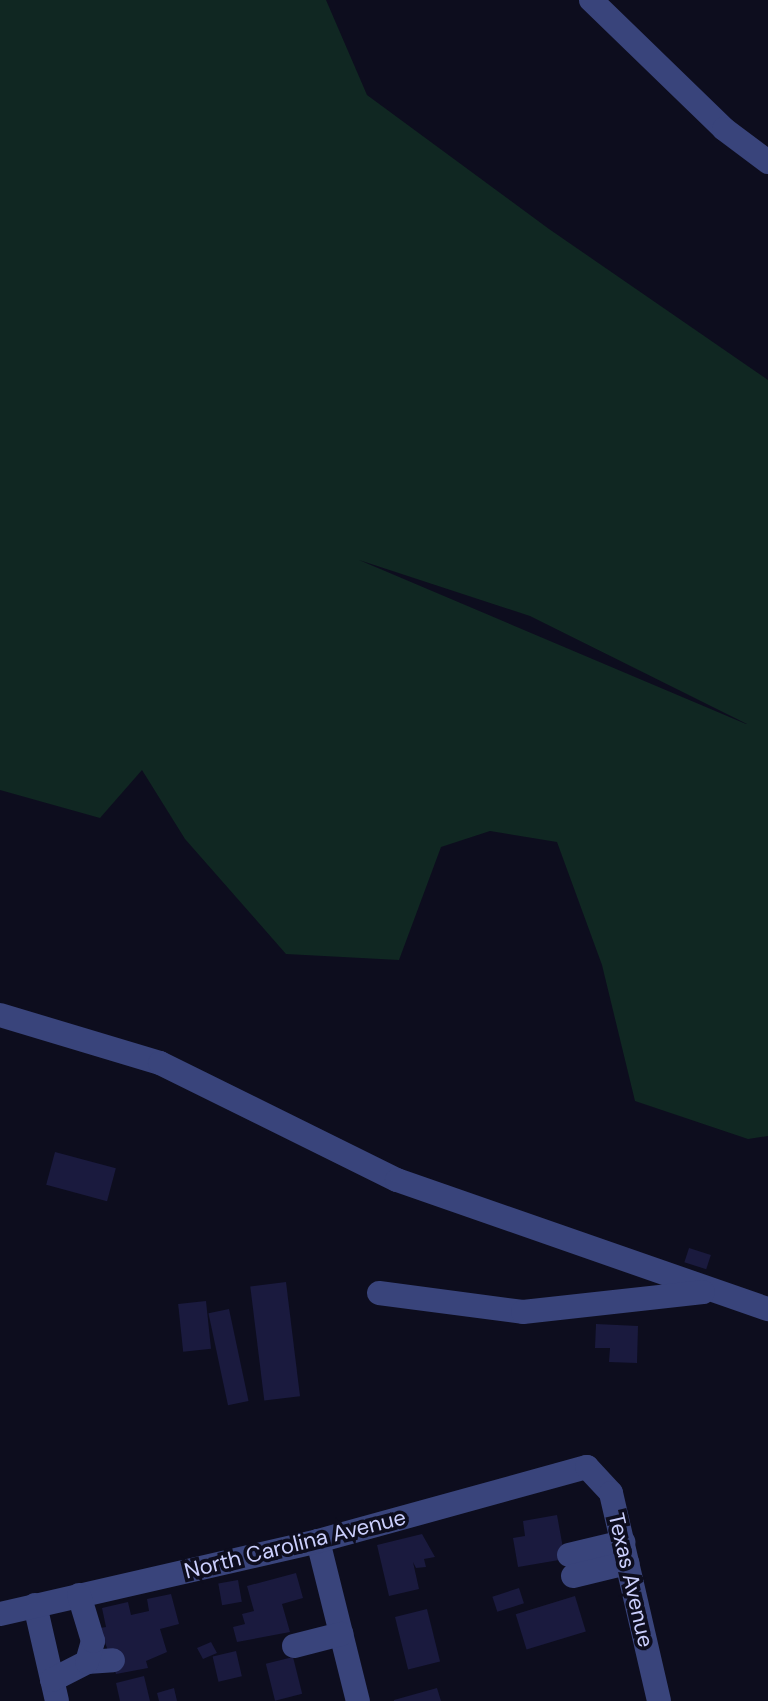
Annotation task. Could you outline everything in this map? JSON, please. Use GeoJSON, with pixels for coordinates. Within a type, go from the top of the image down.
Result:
{"type":"FeatureCollection","features":[{"type":"Feature","properties":{"kind":"street"},"geometry":{"type":"LineString","coordinates":[[591,0],[724,129],[768,162]]}},
{"type":"Feature","properties":{"kind":"street"},"geometry":{"type":"LineString","coordinates":[[0,1015],[160,1063],[397,1180],[768,1309]]}},
{"type":"Feature","properties":{"kind":"street"},"geometry":{"type":"LineString","coordinates":[[379,1293],[523,1312],[714,1292]]}},
{"type":"Feature","properties":{"kind":"street","name":"North Carolina Avenue"},"geometry":{"type":"LineString","coordinates":[[0,1614],[318,1541],[587,1467]]}},
{"type":"Feature","properties":{"kind":"street","name":"Texas Avenue"},"geometry":{"type":"LineString","coordinates":[[587,1467],[611,1493],[659,1701]]}},
{"type":"Feature","properties":{"kind":"street"},"geometry":{"type":"LineString","coordinates":[[318,1541],[358,1701]]}},
{"type":"Feature","properties":{"kind":"street"},"geometry":{"type":"LineString","coordinates":[[571,1565],[625,1552]]}},
{"type":"Feature","properties":{"kind":"street"},"geometry":{"type":"LineString","coordinates":[[35,1605],[54,1690],[87,1662],[93,1641],[79,1595]]}},
{"type":"Feature","properties":{"kind":"street"},"geometry":{"type":"LineString","coordinates":[[294,1646],[341,1634]]}},
{"type":"Feature","properties":{"kind":"street"},"geometry":{"type":"LineString","coordinates":[[87,1662],[113,1660]]}},
{"type":"Feature","properties":{"kind":"green space"},"geometry":{"type":"Polygon","coordinates":[[[0,0],[326,0],[367,95],[549,229],[768,380],[768,1136],[748,1139],[635,1101],[602,965],[557,842],[490,831],[441,847],[399,960],[286,954],[185,839],[142,770],[100,818],[0,790],[0,0]],[[359,560],[747,724],[530,616],[359,560]]]}},
{"type":"Feature","properties":{"kind":"building"},"geometry":{"type":"Polygon","coordinates":[[[55,1152],[116,1168],[107,1201],[46,1185],[55,1152]]]}},
{"type":"Feature","properties":{"kind":"building"},"geometry":{"type":"Polygon","coordinates":[[[689,1248],[711,1255],[706,1269],[684,1262],[689,1248]]]}},
{"type":"Feature","properties":{"kind":"building"},"geometry":{"type":"Polygon","coordinates":[[[286,1282],[300,1396],[264,1401],[250,1286],[286,1282]]]}},
{"type":"Feature","properties":{"kind":"building"},"geometry":{"type":"Polygon","coordinates":[[[206,1301],[211,1349],[183,1352],[178,1304],[206,1301]]]}},
{"type":"Feature","properties":{"kind":"building"},"geometry":{"type":"Polygon","coordinates":[[[229,1309],[249,1401],[228,1405],[208,1313],[229,1309]]]}},
{"type":"Feature","properties":{"kind":"building"},"geometry":{"type":"Polygon","coordinates":[[[596,1324],[638,1326],[637,1363],[609,1362],[610,1348],[595,1348],[596,1324]]]}},
{"type":"Feature","properties":{"kind":"building"},"geometry":{"type":"Polygon","coordinates":[[[557,1515],[565,1559],[518,1567],[513,1538],[525,1536],[523,1521],[557,1515]]]}},
{"type":"Feature","properties":{"kind":"building"},"geometry":{"type":"Polygon","coordinates":[[[422,1534],[435,1557],[424,1559],[426,1567],[416,1568],[413,1562],[419,1589],[389,1596],[377,1545],[422,1534]]]}},
{"type":"Feature","properties":{"kind":"building"},"geometry":{"type":"Polygon","coordinates":[[[296,1573],[303,1598],[282,1604],[290,1632],[237,1642],[233,1627],[245,1624],[242,1614],[254,1611],[247,1586],[296,1573]]]}},
{"type":"Feature","properties":{"kind":"building"},"geometry":{"type":"Polygon","coordinates":[[[238,1580],[242,1602],[222,1605],[218,1583],[238,1580]]]}},
{"type":"Feature","properties":{"kind":"building"},"geometry":{"type":"Polygon","coordinates":[[[519,1588],[524,1603],[497,1612],[492,1597],[519,1588]]]}},
{"type":"Feature","properties":{"kind":"building"},"geometry":{"type":"Polygon","coordinates":[[[171,1594],[179,1624],[160,1629],[167,1652],[146,1661],[148,1668],[116,1674],[100,1628],[106,1627],[102,1608],[128,1602],[131,1615],[149,1611],[147,1599],[171,1594]]]}},
{"type":"Feature","properties":{"kind":"building"},"geometry":{"type":"Polygon","coordinates":[[[575,1596],[586,1631],[527,1650],[516,1614],[575,1596]]]}},
{"type":"Feature","properties":{"kind":"building"},"geometry":{"type":"Polygon","coordinates":[[[427,1609],[440,1661],[408,1669],[395,1617],[427,1609]]]}},
{"type":"Feature","properties":{"kind":"building"},"geometry":{"type":"Polygon","coordinates":[[[211,1642],[217,1653],[203,1659],[197,1648],[211,1642]]]}},
{"type":"Feature","properties":{"kind":"building"},"geometry":{"type":"Polygon","coordinates":[[[236,1651],[242,1676],[218,1682],[213,1656],[236,1651]]]}},
{"type":"Feature","properties":{"kind":"building"},"geometry":{"type":"Polygon","coordinates":[[[293,1657],[302,1694],[275,1701],[266,1664],[293,1657]]]}},
{"type":"Feature","properties":{"kind":"building"},"geometry":{"type":"Polygon","coordinates":[[[144,1676],[150,1701],[120,1701],[116,1683],[144,1676]]]}},
{"type":"Feature","properties":{"kind":"building"},"geometry":{"type":"Polygon","coordinates":[[[174,1688],[177,1701],[159,1701],[157,1693],[174,1688]]]}},
{"type":"Feature","properties":{"kind":"building"},"geometry":{"type":"Polygon","coordinates":[[[437,1688],[441,1701],[394,1701],[394,1700],[437,1688]]]}}]}
